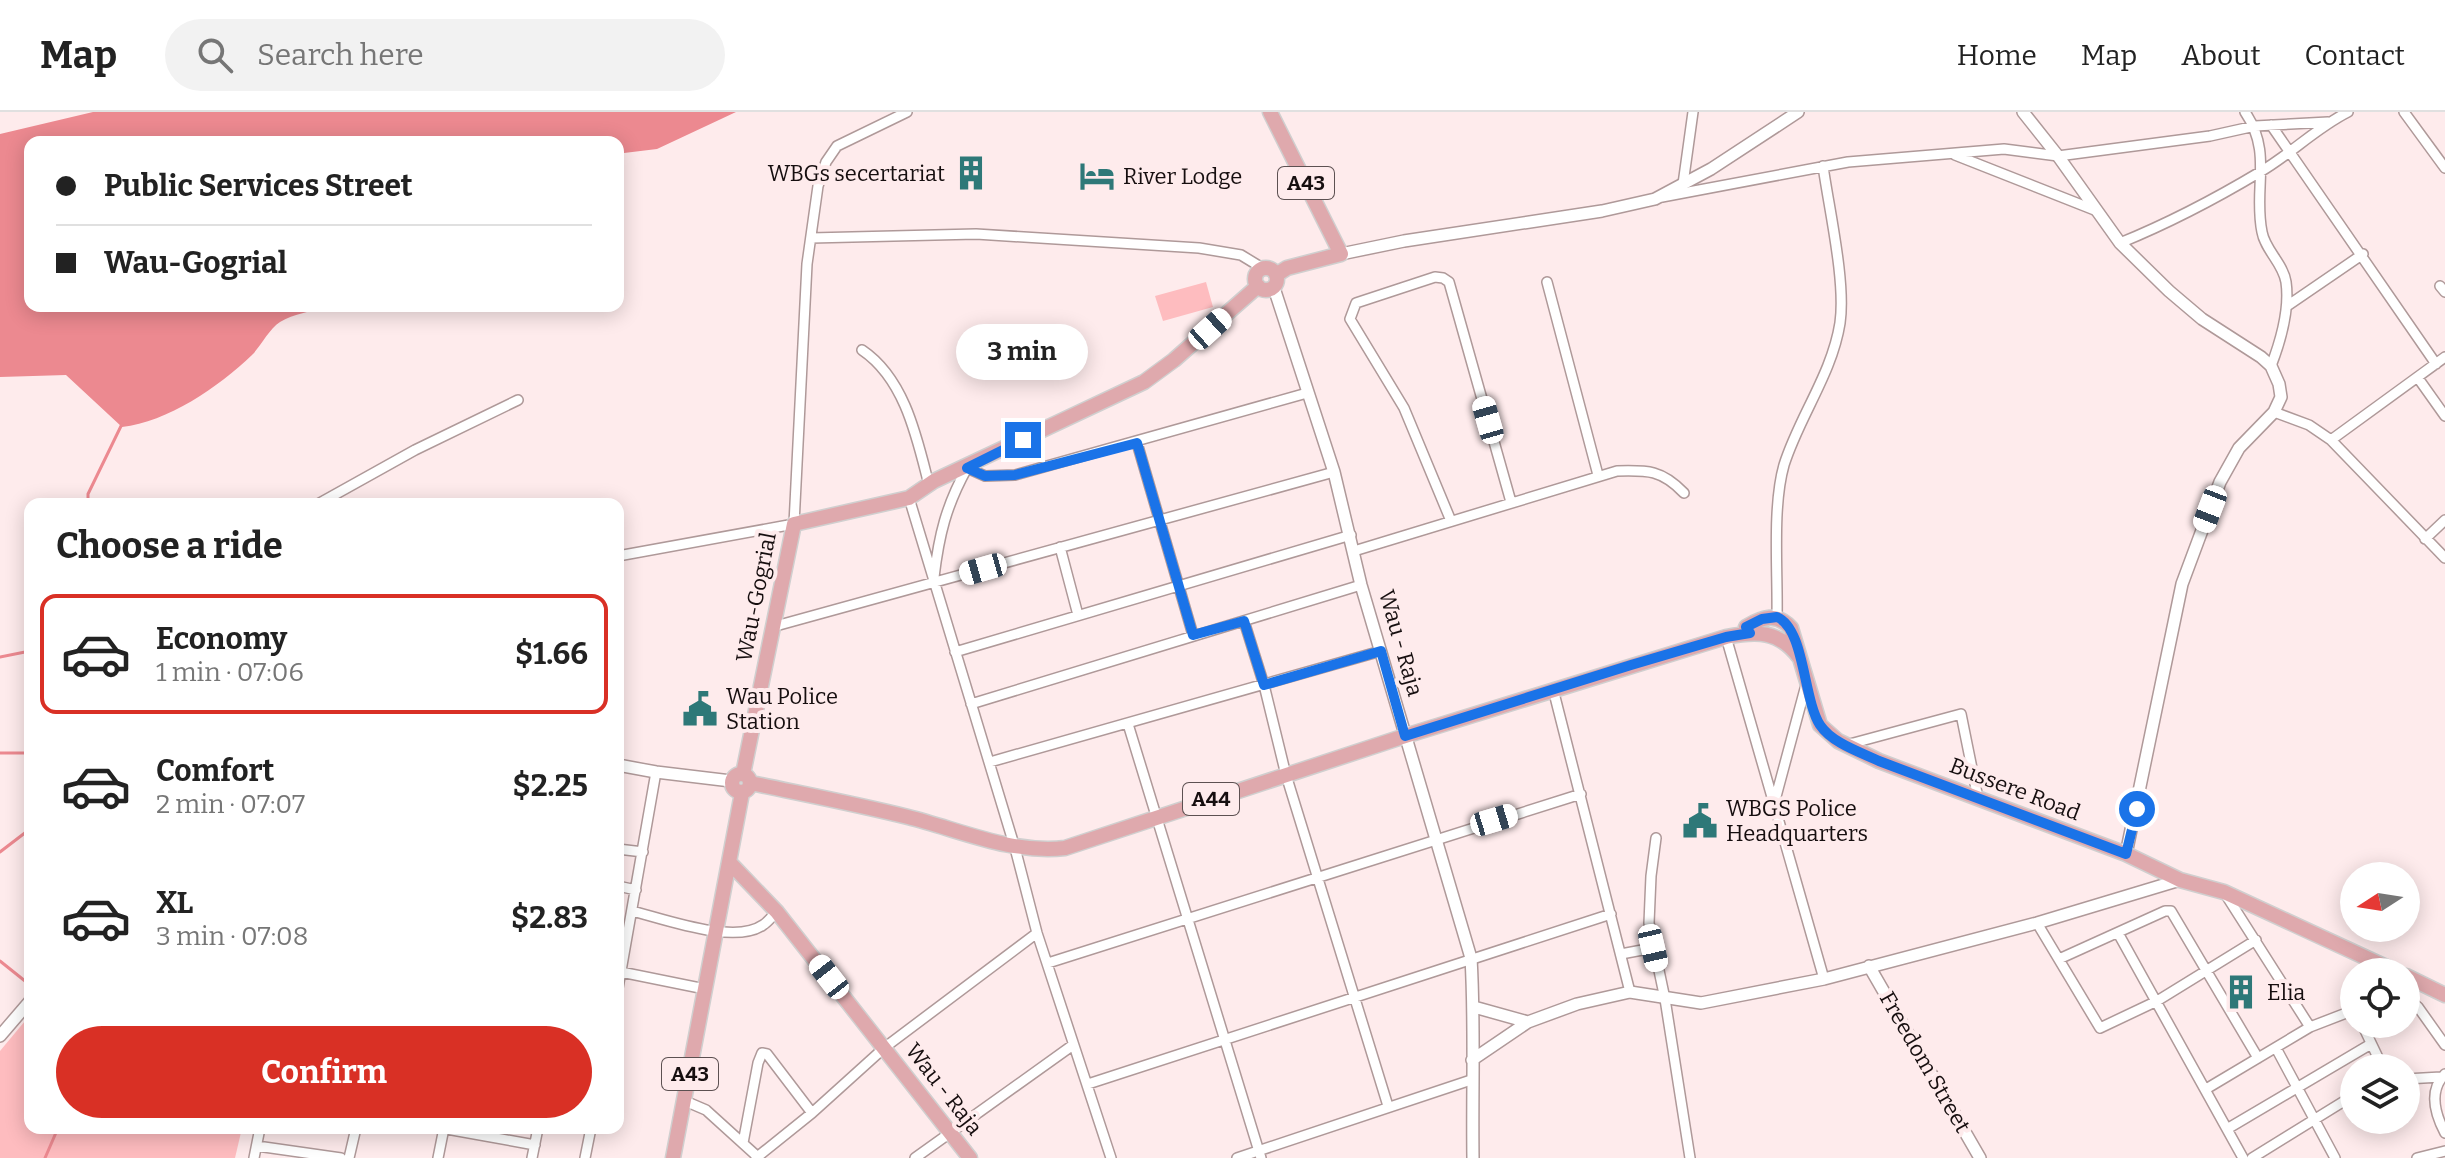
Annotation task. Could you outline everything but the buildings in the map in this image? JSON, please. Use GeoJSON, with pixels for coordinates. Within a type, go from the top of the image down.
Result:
{"type":"FeatureCollection","features":[{"type":"Feature","properties":{"kind":"main road","name":"A43"},"geometry":{"type":"LineString","coordinates":[[1270,112],[1341,254]]}},
{"type":"Feature","properties":{"kind":"main road"},"geometry":{"type":"LineString","coordinates":[[1271,277],[1287,268],[1341,254]]}},
{"type":"Feature","properties":{"kind":"main road","name":"Wau-Gogrial"},"geometry":{"type":"LineString","coordinates":[[673,1158],[730,863],[742,782],[794,524],[909,498],[929,485],[1144,382],[1174,360],[1258,286],[1256,276],[1271,277]]}},
{"type":"Feature","properties":{"kind":"main road","name":"A44"},"geometry":{"type":"LineString","coordinates":[[1750,633],[1746,627],[1762,619],[1777,617]]}},
{"type":"Feature","properties":{"kind":"main road","name":"Bussere Road"},"geometry":{"type":"LineString","coordinates":[[1777,617],[1791,628],[1820,725],[1846,745],[1879,761],[2126,854],[2180,880],[2224,892],[2367,958]]}},
{"type":"Feature","properties":{"kind":"main road","name":"A44"},"geometry":{"type":"LineString","coordinates":[[742,782],[906,816],[1015,848],[1065,848],[1405,736],[1726,637],[1760,632],[1783,640],[1799,657]]}},
{"type":"Feature","properties":{"kind":"main road","name":"Wau - Raja"},"geometry":{"type":"LineString","coordinates":[[730,863],[777,912],[970,1158]]}},
{"type":"Feature","properties":{"kind":"main road"},"geometry":{"type":"LineString","coordinates":[[2420,983],[2445,995]]}},
{"type":"Feature","properties":{"kind":"street"},"geometry":{"type":"LineString","coordinates":[[624,555],[794,524],[807,264],[818,186],[826,162],[837,146],[907,112]]}},
{"type":"Feature","properties":{"kind":"street"},"geometry":{"type":"LineString","coordinates":[[1683,184],[1692,112]]}},
{"type":"Feature","properties":{"kind":"street"},"geometry":{"type":"LineString","coordinates":[[1655,199],[1755,142],[1798,112]]}},
{"type":"Feature","properties":{"kind":"street"},"geometry":{"type":"LineString","coordinates":[[2023,112],[2120,243],[2202,319],[2271,366],[2281,397],[2274,412],[2239,448],[2220,482],[2182,584],[2126,854]]}},
{"type":"Feature","properties":{"kind":"street"},"geometry":{"type":"LineString","coordinates":[[2245,112],[2255,126],[2262,171],[2258,202],[2262,235],[2286,279],[2287,306],[2271,366]]}},
{"type":"Feature","properties":{"kind":"street"},"geometry":{"type":"LineString","coordinates":[[2120,243],[2175,219],[2262,171],[2328,122],[2348,112]]}},
{"type":"Feature","properties":{"kind":"street"},"geometry":{"type":"LineString","coordinates":[[2404,112],[2445,168]]}},
{"type":"Feature","properties":{"kind":"street"},"geometry":{"type":"LineString","coordinates":[[1341,254],[1602,211],[1823,166],[2004,149],[2058,156],[2210,136],[2255,126],[2328,122]]}},
{"type":"Feature","properties":{"kind":"street"},"geometry":{"type":"LineString","coordinates":[[2271,125],[2441,360],[2331,440]]}},
{"type":"Feature","properties":{"kind":"street"},"geometry":{"type":"LineString","coordinates":[[1951,153],[2098,211]]}},
{"type":"Feature","properties":{"kind":"street"},"geometry":{"type":"LineString","coordinates":[[1777,617],[1778,503],[1784,467],[1828,363],[1840,323],[1841,291],[1823,166]]}},
{"type":"Feature","properties":{"kind":"street"},"geometry":{"type":"LineString","coordinates":[[811,238],[976,234],[1199,248],[1241,255],[1271,277]]}},
{"type":"Feature","properties":{"kind":"street"},"geometry":{"type":"LineString","coordinates":[[2287,306],[2363,254]]}},
{"type":"Feature","properties":{"kind":"street","name":"Wau - Raja"},"geometry":{"type":"LineString","coordinates":[[1271,277],[1334,472],[1361,585],[1471,958],[1474,1007],[1471,1080],[1473,1158]]}},
{"type":"Feature","properties":{"kind":"street"},"geometry":{"type":"LineString","coordinates":[[1451,521],[1404,408],[1350,319],[1356,303],[1435,277],[1449,282],[1511,502]]}},
{"type":"Feature","properties":{"kind":"street"},"geometry":{"type":"LineString","coordinates":[[1547,282],[1598,475]]}},
{"type":"Feature","properties":{"kind":"street"},"geometry":{"type":"LineString","coordinates":[[862,350],[880,362],[900,395],[919,444],[929,485]]}},
{"type":"Feature","properties":{"kind":"street"},"geometry":{"type":"LineString","coordinates":[[2418,378],[2445,416]]}},
{"type":"Feature","properties":{"kind":"street"},"geometry":{"type":"LineString","coordinates":[[933,583],[944,515],[967,468],[985,476],[1015,475],[1307,393]]}},
{"type":"Feature","properties":{"kind":"street"},"geometry":{"type":"LineString","coordinates":[[329,498],[415,450],[518,400]]}},
{"type":"Feature","properties":{"kind":"street"},"geometry":{"type":"LineString","coordinates":[[2274,412],[2309,425],[2331,440],[2445,558]]}},
{"type":"Feature","properties":{"kind":"street"},"geometry":{"type":"LineString","coordinates":[[1137,443],[1193,635]]}},
{"type":"Feature","properties":{"kind":"street"},"geometry":{"type":"LineString","coordinates":[[1354,551],[1617,471],[1650,471],[1664,475],[1684,493]]}},
{"type":"Feature","properties":{"kind":"street"},"geometry":{"type":"LineString","coordinates":[[772,627],[1334,472]]}},
{"type":"Feature","properties":{"kind":"street"},"geometry":{"type":"LineString","coordinates":[[909,498],[990,762],[1037,933],[1111,1158]]}},
{"type":"Feature","properties":{"kind":"street"},"geometry":{"type":"LineString","coordinates":[[2425,539],[2445,520]]}},
{"type":"Feature","properties":{"kind":"street"},"geometry":{"type":"LineString","coordinates":[[955,652],[1351,535]]}},
{"type":"Feature","properties":{"kind":"street"},"geometry":{"type":"LineString","coordinates":[[1060,547],[1078,615]]}},
{"type":"Feature","properties":{"kind":"street"},"geometry":{"type":"LineString","coordinates":[[971,704],[1361,585]]}},
{"type":"Feature","properties":{"kind":"street"},"geometry":{"type":"LineString","coordinates":[[1244,621],[1264,685],[1286,775],[1320,877],[1388,1106]]}},
{"type":"Feature","properties":{"kind":"street"},"geometry":{"type":"LineString","coordinates":[[1726,637],[1824,979]]}},
{"type":"Feature","properties":{"kind":"street"},"geometry":{"type":"LineString","coordinates":[[990,762],[1381,651]]}},
{"type":"Feature","properties":{"kind":"street"},"geometry":{"type":"LineString","coordinates":[[1774,804],[1807,684]]}},
{"type":"Feature","properties":{"kind":"street"},"geometry":{"type":"LineString","coordinates":[[1553,689],[1630,992]]}},
{"type":"Feature","properties":{"kind":"street"},"geometry":{"type":"LineString","coordinates":[[1846,745],[1961,714],[1978,798]]}},
{"type":"Feature","properties":{"kind":"street"},"geometry":{"type":"LineString","coordinates":[[1128,724],[1260,1154]]}},
{"type":"Feature","properties":{"kind":"street"},"geometry":{"type":"LineString","coordinates":[[624,766],[742,782]]}},
{"type":"Feature","properties":{"kind":"street"},"geometry":{"type":"LineString","coordinates":[[624,955],[656,772]]}},
{"type":"Feature","properties":{"kind":"street"},"geometry":{"type":"LineString","coordinates":[[1048,963],[1581,794]]}},
{"type":"Feature","properties":{"kind":"street"},"geometry":{"type":"LineString","coordinates":[[1656,838],[1649,903],[1653,948],[1665,999],[1690,1158]]}},
{"type":"Feature","properties":{"kind":"street"},"geometry":{"type":"LineString","coordinates":[[624,850],[643,852]]}},
{"type":"Feature","properties":{"kind":"street"},"geometry":{"type":"LineString","coordinates":[[1472,1060],[1528,1022],[1577,1004],[1630,992],[1701,1003],[1824,979],[2037,923],[2180,880]]}},
{"type":"Feature","properties":{"kind":"street"},"geometry":{"type":"LineString","coordinates":[[624,887],[636,890]]}},
{"type":"Feature","properties":{"kind":"street"},"geometry":{"type":"LineString","coordinates":[[2224,892],[2310,1027]]}},
{"type":"Feature","properties":{"kind":"street"},"geometry":{"type":"LineString","coordinates":[[632,911],[717,931],[739,932],[761,927],[777,912]]}},
{"type":"Feature","properties":{"kind":"street"},"geometry":{"type":"LineString","coordinates":[[2059,959],[2171,911],[2258,1058]]}},
{"type":"Feature","properties":{"kind":"street"},"geometry":{"type":"LineString","coordinates":[[1088,1084],[1611,914]]}},
{"type":"Feature","properties":{"kind":"street"},"geometry":{"type":"LineString","coordinates":[[2037,923],[2100,1028],[2157,1001],[2256,940]]}},
{"type":"Feature","properties":{"kind":"street"},"geometry":{"type":"LineString","coordinates":[[685,1101],[706,1110],[758,1157],[884,1048],[1037,933]]}},
{"type":"Feature","properties":{"kind":"street"},"geometry":{"type":"LineString","coordinates":[[2118,933],[2243,1158]]}},
{"type":"Feature","properties":{"kind":"street"},"geometry":{"type":"LineString","coordinates":[[1621,954],[1653,948]]}},
{"type":"Feature","properties":{"kind":"street","name":"Freedom Street"},"geometry":{"type":"LineString","coordinates":[[1869,966],[1980,1158]]}},
{"type":"Feature","properties":{"kind":"street"},"geometry":{"type":"LineString","coordinates":[[624,973],[705,989]]}},
{"type":"Feature","properties":{"kind":"street"},"geometry":{"type":"LineString","coordinates":[[1474,1007],[1528,1022]]}},
{"type":"Feature","properties":{"kind":"street"},"geometry":{"type":"LineString","coordinates":[[0,1036],[24,1008]]}},
{"type":"Feature","properties":{"kind":"street"},"geometry":{"type":"LineString","coordinates":[[2420,1010],[2445,1045]]}},
{"type":"Feature","properties":{"kind":"street"},"geometry":{"type":"LineString","coordinates":[[2206,1089],[2310,1027],[2340,1015]]}},
{"type":"Feature","properties":{"kind":"street"},"geometry":{"type":"LineString","coordinates":[[2368,1038],[2376,1054]]}},
{"type":"Feature","properties":{"kind":"street"},"geometry":{"type":"LineString","coordinates":[[2227,1129],[2371,1044]]}},
{"type":"Feature","properties":{"kind":"street"},"geometry":{"type":"LineString","coordinates":[[915,1158],[1073,1045]]}},
{"type":"Feature","properties":{"kind":"street"},"geometry":{"type":"LineString","coordinates":[[2276,1048],[2335,1158]]}},
{"type":"Feature","properties":{"kind":"street"},"geometry":{"type":"LineString","coordinates":[[743,1143],[762,1053],[767,1054],[812,1113]]}},
{"type":"Feature","properties":{"kind":"street"},"geometry":{"type":"LineString","coordinates":[[2420,1078],[2443,1076]]}},
{"type":"Feature","properties":{"kind":"street"},"geometry":{"type":"LineString","coordinates":[[2443,1076],[2436,1085],[2435,1098],[2438,1120],[2445,1133]]}},
{"type":"Feature","properties":{"kind":"street"},"geometry":{"type":"LineString","coordinates":[[1237,1158],[1260,1154],[1388,1106],[1471,1080]]}},
{"type":"Feature","properties":{"kind":"street"},"geometry":{"type":"LineString","coordinates":[[2252,1158],[2340,1104]]}},
{"type":"Feature","properties":{"kind":"street"},"geometry":{"type":"LineString","coordinates":[[254,1158],[259,1134]]}},
{"type":"Feature","properties":{"kind":"street"},"geometry":{"type":"LineString","coordinates":[[349,1158],[355,1134]]}},
{"type":"Feature","properties":{"kind":"street"},"geometry":{"type":"LineString","coordinates":[[438,1158],[442,1134]]}},
{"type":"Feature","properties":{"kind":"street"},"geometry":{"type":"LineString","coordinates":[[475,1134],[535,1145]]}},
{"type":"Feature","properties":{"kind":"street"},"geometry":{"type":"LineString","coordinates":[[532,1158],[537,1134]]}},
{"type":"Feature","properties":{"kind":"street"},"geometry":{"type":"LineString","coordinates":[[585,1158],[590,1134]]}},
{"type":"Feature","properties":{"kind":"street"},"geometry":{"type":"LineString","coordinates":[[2325,1158],[2327,1143]]}},
{"type":"Feature","properties":{"kind":"street"},"geometry":{"type":"LineString","coordinates":[[257,1146],[341,1158]]}},
{"type":"Feature","properties":{"kind":"street"},"geometry":{"type":"LineString","coordinates":[[2417,1158],[2445,1151]]}},
{"type":"Feature","properties":{"kind":"shaded area"},"geometry":{"type":"Polygon","coordinates":[[[93,112],[736,112],[657,149],[624,153],[624,136],[24,136],[24,312],[307,312],[280,322],[239,367],[192,401],[157,418],[122,427],[66,375],[0,377],[0,134],[93,112]]]}},
{"type":"Feature","properties":{"kind":"shaded area"},"geometry":{"type":"Polygon","coordinates":[[[1206,282],[1213,307],[1163,321],[1155,296],[1206,282]]]}},
{"type":"Feature","properties":{"kind":"shaded area"},"geometry":{"type":"Polygon","coordinates":[[[24,1022],[24,1134],[241,1134],[235,1158],[0,1158],[0,1051],[24,1022]]]}},
{"type":"Feature","properties":{"kind":"waterway"},"geometry":{"type":"LineString","coordinates":[[88,498],[122,424]]}},
{"type":"Feature","properties":{"kind":"waterway"},"geometry":{"type":"LineString","coordinates":[[0,657],[24,652]]}},
{"type":"Feature","properties":{"kind":"waterway"},"geometry":{"type":"LineString","coordinates":[[0,753],[24,753]]}},
{"type":"Feature","properties":{"kind":"waterway"},"geometry":{"type":"LineString","coordinates":[[0,852],[24,834]]}},
{"type":"Feature","properties":{"kind":"waterway"},"geometry":{"type":"LineString","coordinates":[[0,961],[24,980]]}},
{"type":"Feature","properties":{"kind":"waterway"},"geometry":{"type":"LineString","coordinates":[[45,1158],[55,1134]]}},
{"type":"Feature","properties":{"kind":"place","name":"WBGs secertariat"},"geometry":{"type":"Point","coordinates":[971,173]}},
{"type":"Feature","properties":{"kind":"place","name":"River Lodge"},"geometry":{"type":"Point","coordinates":[1097,176]}},
{"type":"Feature","properties":{"kind":"place","name":"Wau Police Station"},"geometry":{"type":"Point","coordinates":[700,709]}},
{"type":"Feature","properties":{"kind":"place","name":"WBGS Police Headquarters"},"geometry":{"type":"Point","coordinates":[1700,821]}},
{"type":"Feature","properties":{"kind":"place","name":"Elia"},"geometry":{"type":"Point","coordinates":[2241,992]}},
{"type":"Feature","properties":{"kind":"route"},"geometry":{"type":"LineString","coordinates":[[1023,440],[967,468],[985,476],[1015,475],[1137,443],[1193,635],[1244,621],[1264,685],[1381,651],[1405,736],[1631,665],[1750,633],[1746,627],[1762,619],[1777,617],[1791,628],[1795,638],[1820,725],[1846,745],[1879,761],[2126,854],[2137,809]]}}]}
